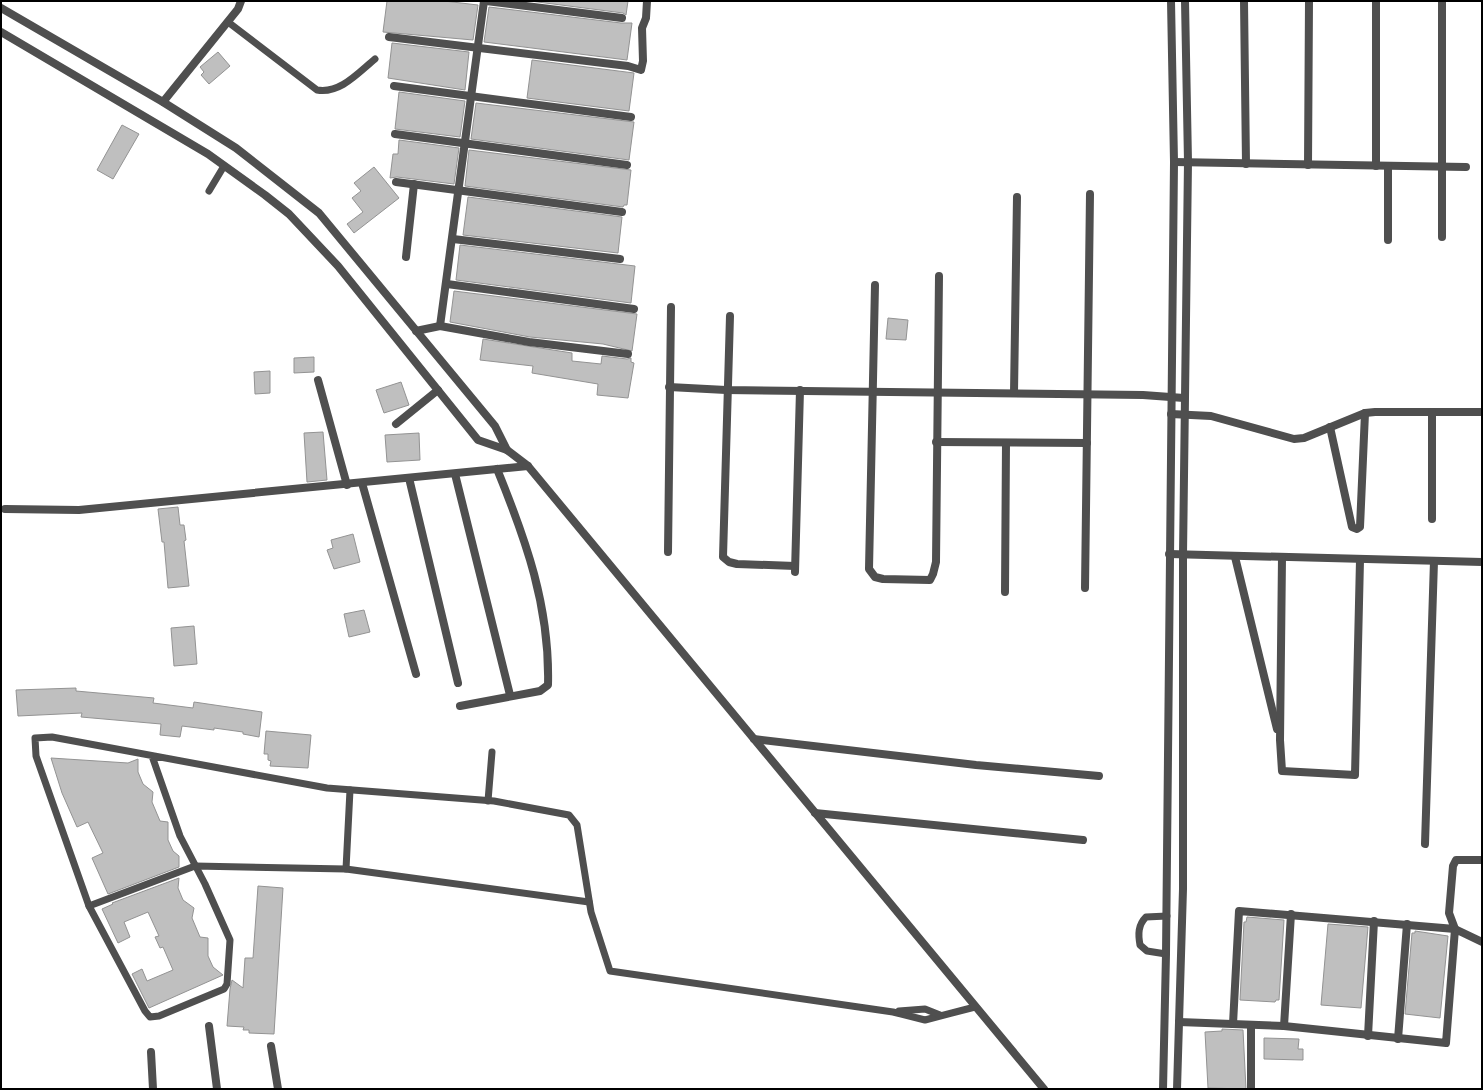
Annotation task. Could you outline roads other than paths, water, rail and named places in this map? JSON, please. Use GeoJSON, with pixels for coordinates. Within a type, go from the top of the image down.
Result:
{"type":"FeatureCollection","features":[{"type":"Feature","properties":{"kind":"street"},"geometry":{"type":"LineString","coordinates":[[163,102],[228,22],[238,9],[241,1]]}},
{"type":"Feature","properties":{"kind":"street"},"geometry":{"type":"LineString","coordinates":[[440,326],[485,1],[622,18]]}},
{"type":"Feature","properties":{"kind":"street"},"geometry":{"type":"LineString","coordinates":[[389,38],[628,66],[641,70],[643,61],[642,28],[646,18],[647,1]]}},
{"type":"Feature","properties":{"kind":"street"},"geometry":{"type":"LineString","coordinates":[[1163,1089],[1167,916],[1169,554],[1174,162],[1171,1]]}},
{"type":"Feature","properties":{"kind":"street"},"geometry":{"type":"LineString","coordinates":[[1177,1089],[1183,889],[1184,398],[1188,162],[1186,1]]}},
{"type":"Feature","properties":{"kind":"street"},"geometry":{"type":"LineString","coordinates":[[1244,1],[1246,164]]}},
{"type":"Feature","properties":{"kind":"street"},"geometry":{"type":"LineString","coordinates":[[1308,165],[1309,1]]}},
{"type":"Feature","properties":{"kind":"street"},"geometry":{"type":"LineString","coordinates":[[1376,1],[1376,166]]}},
{"type":"Feature","properties":{"kind":"street"},"geometry":{"type":"LineString","coordinates":[[1442,1],[1442,237]]}},
{"type":"Feature","properties":{"kind":"street"},"geometry":{"type":"LineString","coordinates":[[1,8],[163,102],[236,148],[319,213],[495,426],[507,450]]}},
{"type":"Feature","properties":{"kind":"street"},"geometry":{"type":"LineString","coordinates":[[1,32],[208,154],[289,214],[338,266],[478,440],[507,450],[528,466],[1044,1089]]}},
{"type":"Feature","properties":{"kind":"street"},"geometry":{"type":"LineString","coordinates":[[394,86],[631,117]]}},
{"type":"Feature","properties":{"kind":"street"},"geometry":{"type":"LineString","coordinates":[[395,134],[627,164]]}},
{"type":"Feature","properties":{"kind":"street"},"geometry":{"type":"LineString","coordinates":[[1174,162],[1466,167]]}},
{"type":"Feature","properties":{"kind":"street"},"geometry":{"type":"LineString","coordinates":[[1388,166],[1388,240]]}},
{"type":"Feature","properties":{"kind":"street"},"geometry":{"type":"LineString","coordinates":[[396,182],[622,212]]}},
{"type":"Feature","properties":{"kind":"street"},"geometry":{"type":"LineString","coordinates":[[406,257],[414,184]]}},
{"type":"Feature","properties":{"kind":"street"},"geometry":{"type":"LineString","coordinates":[[1085,588],[1090,194]]}},
{"type":"Feature","properties":{"kind":"street"},"geometry":{"type":"LineString","coordinates":[[1014,393],[1018,197]]}},
{"type":"Feature","properties":{"kind":"street"},"geometry":{"type":"LineString","coordinates":[[453,239],[620,259]]}},
{"type":"Feature","properties":{"kind":"street"},"geometry":{"type":"LineString","coordinates":[[875,285],[869,569],[874,577],[883,579],[930,580],[936,562],[936,392],[939,276]]}},
{"type":"Feature","properties":{"kind":"street"},"geometry":{"type":"LineString","coordinates":[[446,284],[634,309]]}},
{"type":"Feature","properties":{"kind":"street"},"geometry":{"type":"LineString","coordinates":[[668,552],[671,307]]}},
{"type":"Feature","properties":{"kind":"street"},"geometry":{"type":"LineString","coordinates":[[730,316],[726,390],[723,557],[729,562],[795,569],[800,390]]}},
{"type":"Feature","properties":{"kind":"street"},"geometry":{"type":"LineString","coordinates":[[416,331],[440,326],[529,342],[628,354]]}},
{"type":"Feature","properties":{"kind":"street"},"geometry":{"type":"LineString","coordinates":[[318,380],[347,485]]}},
{"type":"Feature","properties":{"kind":"street"},"geometry":{"type":"LineString","coordinates":[[669,387],[726,390],[1088,394],[1184,398]]}},
{"type":"Feature","properties":{"kind":"street"},"geometry":{"type":"LineString","coordinates":[[396,424],[438,390]]}},
{"type":"Feature","properties":{"kind":"street"},"geometry":{"type":"LineString","coordinates":[[1171,414],[1211,416],[1294,439],[1304,438],[1365,413],[1390,411],[1482,412]]}},
{"type":"Feature","properties":{"kind":"street"},"geometry":{"type":"LineString","coordinates":[[1432,412],[1432,518]]}},
{"type":"Feature","properties":{"kind":"street"},"geometry":{"type":"LineString","coordinates":[[1330,427],[1352,527],[1357,529],[1360,527],[1365,413]]}},
{"type":"Feature","properties":{"kind":"street"},"geometry":{"type":"LineString","coordinates":[[936,442],[1087,443]]}},
{"type":"Feature","properties":{"kind":"street"},"geometry":{"type":"LineString","coordinates":[[1005,592],[1006,442]]}},
{"type":"Feature","properties":{"kind":"street"},"geometry":{"type":"LineString","coordinates":[[5,509],[79,510],[347,485],[528,466]]}},
{"type":"Feature","properties":{"kind":"street"},"geometry":{"type":"LineString","coordinates":[[460,706],[540,690],[548,685],[549,669],[542,600],[512,507],[497,469]]}},
{"type":"Feature","properties":{"kind":"street"},"geometry":{"type":"LineString","coordinates":[[455,474],[510,695]]}},
{"type":"Feature","properties":{"kind":"street"},"geometry":{"type":"LineString","coordinates":[[409,478],[458,683]]}},
{"type":"Feature","properties":{"kind":"street"},"geometry":{"type":"LineString","coordinates":[[362,483],[416,674]]}},
{"type":"Feature","properties":{"kind":"street"},"geometry":{"type":"LineString","coordinates":[[1169,554],[1482,562]]}},
{"type":"Feature","properties":{"kind":"street"},"geometry":{"type":"LineString","coordinates":[[1235,556],[1280,740]]}},
{"type":"Feature","properties":{"kind":"street"},"geometry":{"type":"LineString","coordinates":[[1282,557],[1280,740],[1282,771],[1356,775],[1360,560]]}},
{"type":"Feature","properties":{"kind":"street"},"geometry":{"type":"LineString","coordinates":[[1425,844],[1434,561]]}},
{"type":"Feature","properties":{"kind":"street"},"geometry":{"type":"LineString","coordinates":[[754,739],[968,764],[1099,776]]}},
{"type":"Feature","properties":{"kind":"street"},"geometry":{"type":"LineString","coordinates":[[815,813],[1083,840]]}},
{"type":"Feature","properties":{"kind":"street"},"geometry":{"type":"LineString","coordinates":[[1179,1022],[1284,1026],[1446,1043],[1455,929],[1449,913],[1453,866],[1456,860],[1482,860]]}},
{"type":"Feature","properties":{"kind":"street"},"geometry":{"type":"LineString","coordinates":[[1233,1024],[1239,911],[1291,914],[1455,929],[1482,942]]}},
{"type":"Feature","properties":{"kind":"street"},"geometry":{"type":"LineString","coordinates":[[1284,1026],[1291,914]]}},
{"type":"Feature","properties":{"kind":"street"},"geometry":{"type":"LineString","coordinates":[[1368,1036],[1374,921]]}},
{"type":"Feature","properties":{"kind":"street"},"geometry":{"type":"LineString","coordinates":[[1398,1039],[1407,924]]}},
{"type":"Feature","properties":{"kind":"street"},"geometry":{"type":"LineString","coordinates":[[1166,986],[1180,985]]}},
{"type":"Feature","properties":{"kind":"street"},"geometry":{"type":"LineString","coordinates":[[1251,1025],[1252,1089]]}},
{"type":"Feature","properties":{"kind":"street"},"geometry":{"type":"LineString","coordinates":[[209,1026],[217,1089]]}},
{"type":"Feature","properties":{"kind":"street"},"geometry":{"type":"LineString","coordinates":[[271,1046],[278,1089]]}},
{"type":"Feature","properties":{"kind":"street"},"geometry":{"type":"LineString","coordinates":[[151,1052],[153,1089]]}},
{"type":"Feature","properties":{"kind":"lane"},"geometry":{"type":"LineString","coordinates":[[228,22],[317,90],[328,92],[340,88],[376,59]]}},
{"type":"Feature","properties":{"kind":"lane"},"geometry":{"type":"LineString","coordinates":[[209,191],[224,166]]}},
{"type":"Feature","properties":{"kind":"lane"},"geometry":{"type":"LineString","coordinates":[[152,756],[180,836],[230,940],[227,984],[224,988],[159,1016],[150,1017],[145,1011],[90,906],[36,756],[35,738],[52,737],[327,788],[488,801],[569,815],[577,825],[591,912],[610,971],[893,1012],[925,1020],[975,1006]]}},
{"type":"Feature","properties":{"kind":"lane"},"geometry":{"type":"LineString","coordinates":[[488,801],[492,752]]}},
{"type":"Feature","properties":{"kind":"lane"},"geometry":{"type":"LineString","coordinates":[[346,869],[350,790]]}},
{"type":"Feature","properties":{"kind":"lane"},"geometry":{"type":"LineString","coordinates":[[90,906],[195,866],[346,869],[589,902]]}},
{"type":"Feature","properties":{"kind":"lane"},"geometry":{"type":"LineString","coordinates":[[1166,954],[1147,950],[1140,945],[1138,933],[1141,921],[1146,917],[1167,916]]}},
{"type":"Feature","properties":{"kind":"lane"},"geometry":{"type":"LineString","coordinates":[[893,1012],[925,1009],[940,1015]]}}]}
